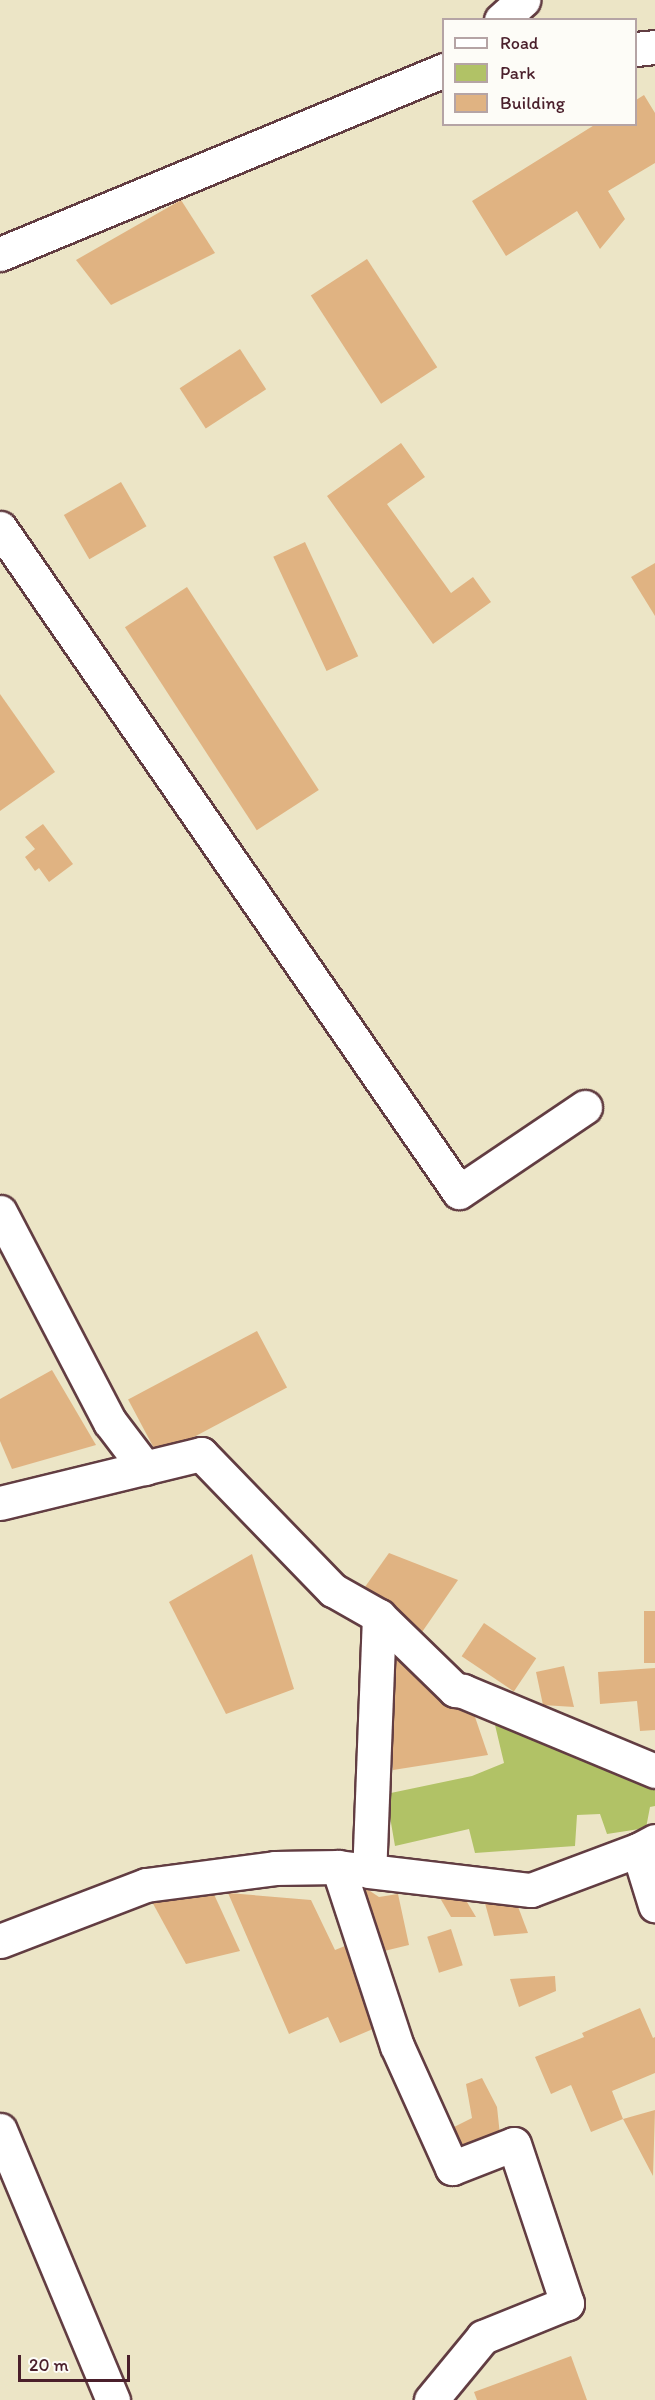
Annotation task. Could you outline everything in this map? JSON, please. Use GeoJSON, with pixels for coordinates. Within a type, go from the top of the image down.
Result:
{"type":"FeatureCollection","features":[{"type":"Feature","properties":{"kind":"street"},"geometry":{"type":"LineString","coordinates":[[503,18],[524,0]]}},
{"type":"Feature","properties":{"kind":"street"},"geometry":{"type":"LineString","coordinates":[[637,49],[655,47]]}},
{"type":"Feature","properties":{"kind":"street"},"geometry":{"type":"LineString","coordinates":[[0,254],[442,70]]}},
{"type":"Feature","properties":{"kind":"street"},"geometry":{"type":"LineString","coordinates":[[0,528],[459,1192],[585,1107]]}},
{"type":"Feature","properties":{"kind":"street"},"geometry":{"type":"LineString","coordinates":[[0,1212],[110,1422],[145,1468]]}},
{"type":"Feature","properties":{"kind":"street"},"geometry":{"type":"LineString","coordinates":[[0,1503],[201,1454],[333,1590],[379,1616],[455,1690],[463,1690],[655,1772]]}},
{"type":"Feature","properties":{"kind":"street"},"geometry":{"type":"LineString","coordinates":[[379,1616],[353,1869],[397,2046],[452,2168],[514,2144],[567,2303],[483,2337],[430,2400]]}},
{"type":"Feature","properties":{"kind":"street"},"geometry":{"type":"LineString","coordinates":[[0,1941],[146,1885],[275,1868],[353,1869],[531,1890],[647,1846],[655,1905]]}},
{"type":"Feature","properties":{"kind":"street"},"geometry":{"type":"LineString","coordinates":[[0,2130],[113,2400]]}},
{"type":"Feature","properties":{"kind":"green space"},"geometry":{"type":"Polygon","coordinates":[[[495,1725],[585,1756],[655,1787],[655,1806],[650,1807],[646,1828],[607,1834],[600,1814],[577,1815],[575,1846],[475,1853],[469,1829],[395,1846],[386,1794],[472,1776],[504,1763],[495,1725]]]}},
{"type":"Feature","properties":{"kind":"building"},"geometry":{"type":"Polygon","coordinates":[[[644,95],[655,113],[655,163],[608,191],[625,219],[600,249],[577,211],[506,256],[472,201],[593,126],[637,126],[637,99],[644,95]]]}},
{"type":"Feature","properties":{"kind":"building"},"geometry":{"type":"Polygon","coordinates":[[[181,200],[215,253],[111,305],[76,260],[181,200]]]}},
{"type":"Feature","properties":{"kind":"building"},"geometry":{"type":"Polygon","coordinates":[[[367,259],[437,367],[381,404],[311,295],[367,259]]]}},
{"type":"Feature","properties":{"kind":"building"},"geometry":{"type":"Polygon","coordinates":[[[240,349],[266,389],[206,428],[180,388],[240,349]]]}},
{"type":"Feature","properties":{"kind":"building"},"geometry":{"type":"Polygon","coordinates":[[[401,443],[425,477],[387,504],[451,593],[473,577],[491,602],[433,644],[327,496],[401,443]]]}},
{"type":"Feature","properties":{"kind":"building"},"geometry":{"type":"Polygon","coordinates":[[[121,482],[146,526],[89,559],[64,515],[121,482]]]}},
{"type":"Feature","properties":{"kind":"building"},"geometry":{"type":"Polygon","coordinates":[[[305,542],[358,656],[327,671],[273,557],[305,542]]]}},
{"type":"Feature","properties":{"kind":"building"},"geometry":{"type":"Polygon","coordinates":[[[655,563],[655,616],[631,577],[655,563]]]}},
{"type":"Feature","properties":{"kind":"building"},"geometry":{"type":"Polygon","coordinates":[[[187,587],[319,790],[257,830],[125,627],[187,587]]]}},
{"type":"Feature","properties":{"kind":"building"},"geometry":{"type":"Polygon","coordinates":[[[0,694],[55,772],[0,811],[0,694]]]}},
{"type":"Feature","properties":{"kind":"building"},"geometry":{"type":"Polygon","coordinates":[[[43,824],[73,864],[49,882],[39,868],[35,871],[25,857],[35,849],[25,837],[43,824]]]}},
{"type":"Feature","properties":{"kind":"building"},"geometry":{"type":"Polygon","coordinates":[[[257,1331],[287,1388],[158,1456],[128,1400],[257,1331]]]}},
{"type":"Feature","properties":{"kind":"building"},"geometry":{"type":"Polygon","coordinates":[[[52,1370],[96,1445],[12,1469],[0,1441],[0,1399],[52,1370]]]}},
{"type":"Feature","properties":{"kind":"building"},"geometry":{"type":"Polygon","coordinates":[[[389,1553],[458,1580],[420,1635],[360,1594],[389,1553]]]}},
{"type":"Feature","properties":{"kind":"building"},"geometry":{"type":"Polygon","coordinates":[[[252,1554],[294,1689],[226,1714],[169,1602],[252,1554]]]}},
{"type":"Feature","properties":{"kind":"building"},"geometry":{"type":"Polygon","coordinates":[[[644,1611],[655,1611],[655,1663],[644,1663],[644,1611]]]}},
{"type":"Feature","properties":{"kind":"building"},"geometry":{"type":"Polygon","coordinates":[[[484,1623],[536,1658],[514,1691],[462,1656],[484,1623]]]}},
{"type":"Feature","properties":{"kind":"building"},"geometry":{"type":"Polygon","coordinates":[[[393,1643],[474,1714],[488,1755],[393,1770],[393,1643]]]}},
{"type":"Feature","properties":{"kind":"building"},"geometry":{"type":"Polygon","coordinates":[[[564,1666],[574,1707],[543,1705],[536,1672],[564,1666]]]}},
{"type":"Feature","properties":{"kind":"building"},"geometry":{"type":"Polygon","coordinates":[[[655,1668],[655,1730],[640,1731],[637,1701],[600,1704],[598,1672],[655,1668]]]}},
{"type":"Feature","properties":{"kind":"building"},"geometry":{"type":"Polygon","coordinates":[[[361,1885],[379,1897],[398,1894],[409,1945],[380,1952],[361,1885]]]}},
{"type":"Feature","properties":{"kind":"building"},"geometry":{"type":"Polygon","coordinates":[[[212,1890],[240,1951],[186,1964],[151,1900],[212,1890]]]}},
{"type":"Feature","properties":{"kind":"building"},"geometry":{"type":"Polygon","coordinates":[[[228,1893],[311,1900],[335,1950],[345,1946],[380,2026],[340,2043],[328,2017],[289,2034],[228,1893]]]}},
{"type":"Feature","properties":{"kind":"building"},"geometry":{"type":"Polygon","coordinates":[[[483,1896],[517,1904],[528,1933],[494,1936],[483,1896]]]}},
{"type":"Feature","properties":{"kind":"building"},"geometry":{"type":"Polygon","coordinates":[[[464,1897],[476,1917],[451,1917],[440,1898],[464,1897]]]}},
{"type":"Feature","properties":{"kind":"building"},"geometry":{"type":"Polygon","coordinates":[[[451,1929],[463,1965],[439,1973],[427,1937],[451,1929]]]}},
{"type":"Feature","properties":{"kind":"building"},"geometry":{"type":"Polygon","coordinates":[[[555,1976],[556,1991],[519,2007],[510,1979],[555,1976]]]}},
{"type":"Feature","properties":{"kind":"building"},"geometry":{"type":"Polygon","coordinates":[[[640,2008],[653,2038],[655,2037],[655,2073],[612,2091],[623,2119],[591,2132],[571,2085],[551,2094],[535,2057],[584,2037],[582,2033],[640,2008]]]}},
{"type":"Feature","properties":{"kind":"building"},"geometry":{"type":"Polygon","coordinates":[[[482,2078],[497,2107],[500,2135],[459,2152],[452,2128],[472,2118],[466,2084],[482,2078]]]}},
{"type":"Feature","properties":{"kind":"building"},"geometry":{"type":"Polygon","coordinates":[[[655,2110],[653,2176],[623,2119],[655,2110]]]}},
{"type":"Feature","properties":{"kind":"building"},"geometry":{"type":"Polygon","coordinates":[[[571,2356],[587,2400],[477,2400],[474,2392],[571,2356]]]}}]}
